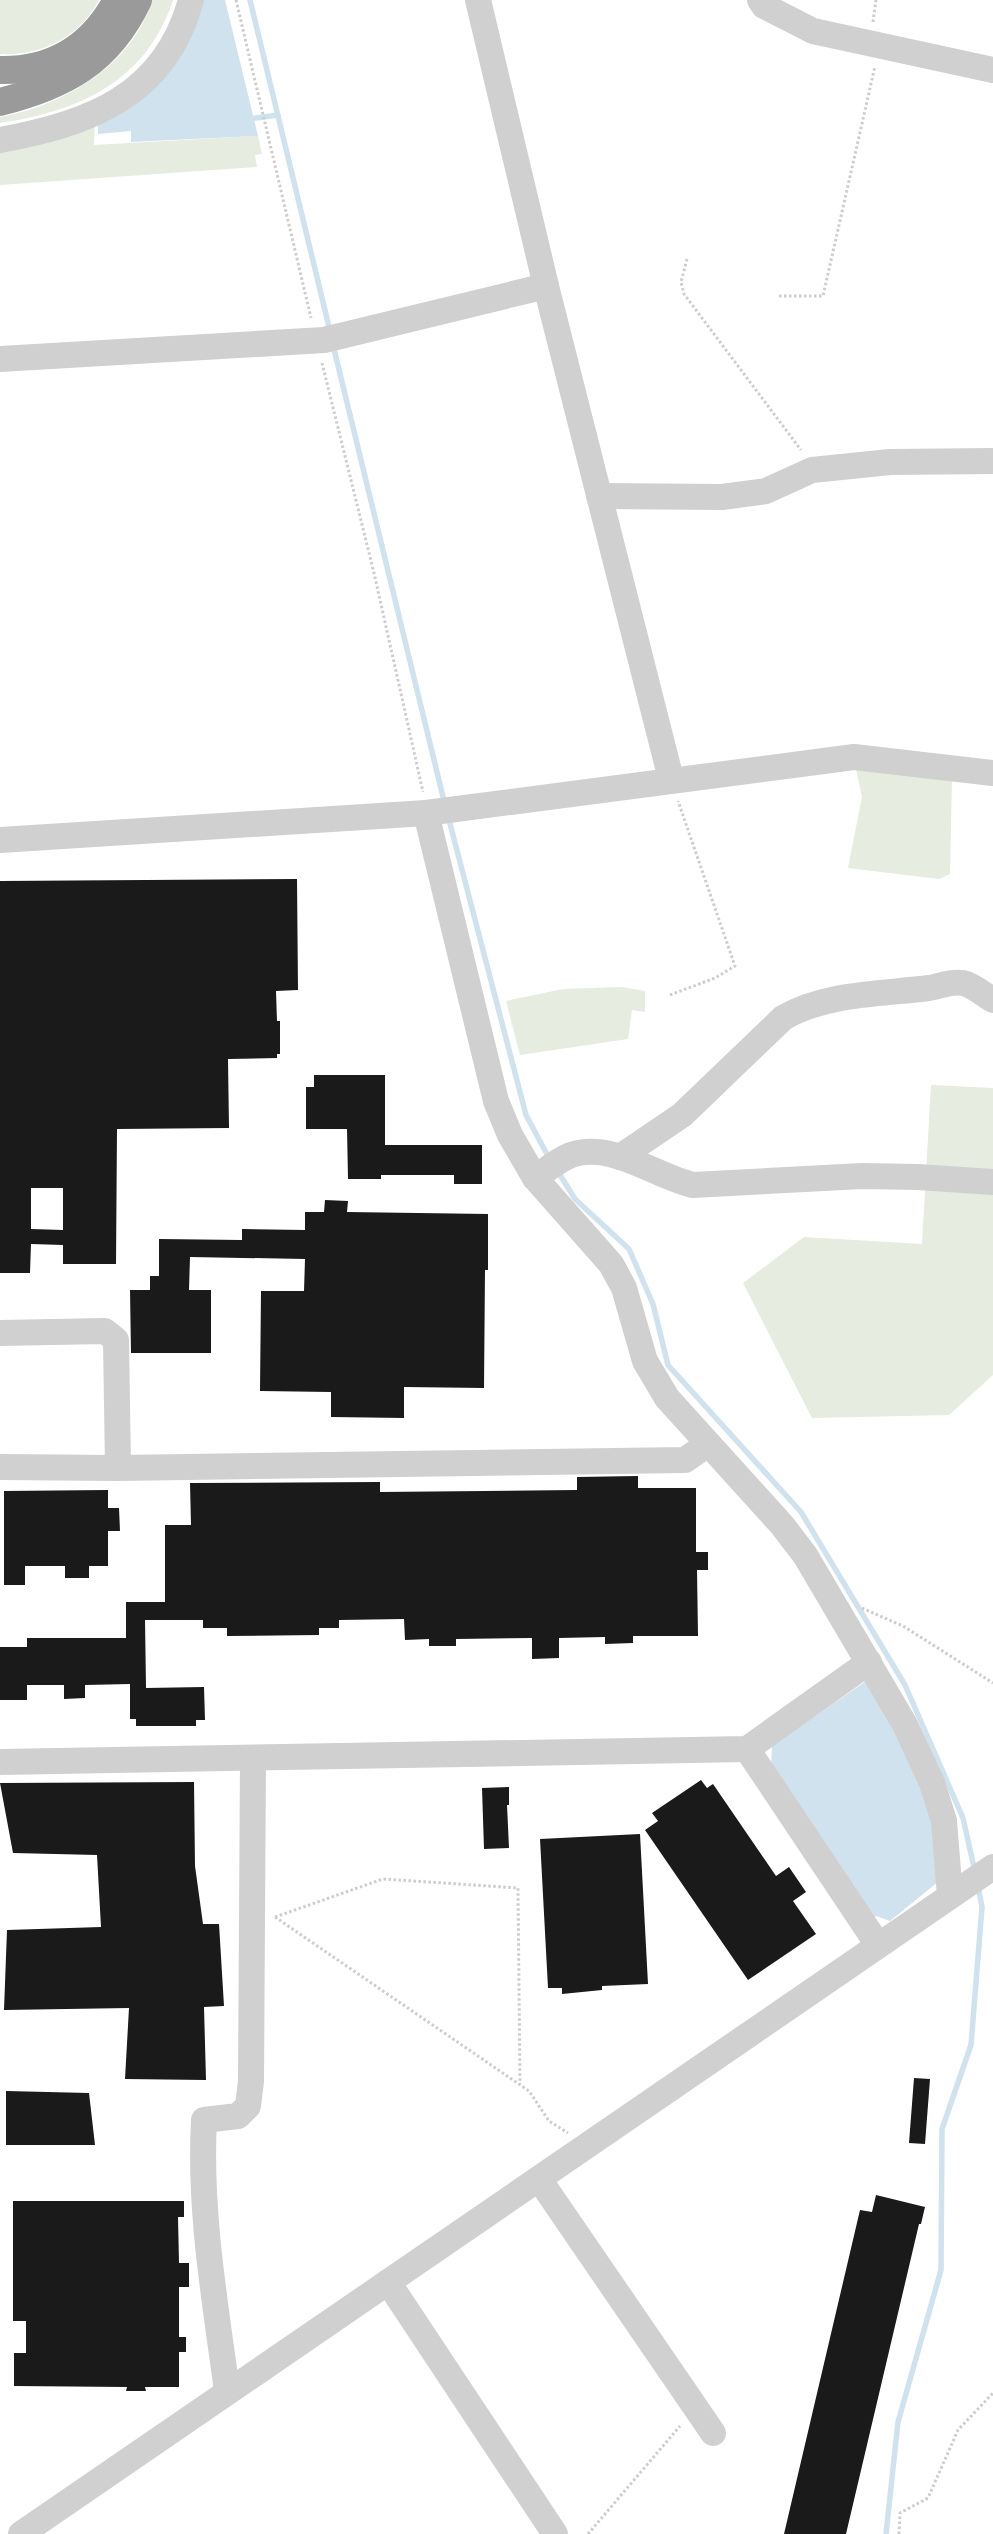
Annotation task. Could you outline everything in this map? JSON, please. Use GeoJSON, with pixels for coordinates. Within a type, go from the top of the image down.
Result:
{"type":"FeatureCollection","features":[{"type":"Feature","properties":{"kind":"highway"},"geometry":{"type":"LineString","coordinates":[[0,70],[20,71],[62,59],[79,48],[96,31],[117,0]]}},
{"type":"Feature","properties":{"kind":"highway"},"geometry":{"type":"LineString","coordinates":[[0,102],[46,88],[82,70],[114,41],[127,24],[138,0]]}},
{"type":"Feature","properties":{"kind":"street"},"geometry":{"type":"LineString","coordinates":[[0,140],[48,131],[76,122],[98,113],[131,92],[166,55],[178,35],[191,0]]}},
{"type":"Feature","properties":{"kind":"street"},"geometry":{"type":"LineString","coordinates":[[478,0],[546,286],[671,779]]}},
{"type":"Feature","properties":{"kind":"street"},"geometry":{"type":"LineString","coordinates":[[760,0],[764,6],[813,31],[993,70]]}},
{"type":"Feature","properties":{"kind":"street"},"geometry":{"type":"LineString","coordinates":[[0,360],[326,339],[546,286]]}},
{"type":"Feature","properties":{"kind":"street"},"geometry":{"type":"LineString","coordinates":[[599,496],[722,497],[766,491],[812,470],[890,462],[993,461]]}},
{"type":"Feature","properties":{"kind":"street"},"geometry":{"type":"LineString","coordinates":[[0,840],[441,811],[671,779],[854,757],[993,772]]}},
{"type":"Feature","properties":{"kind":"street"},"geometry":{"type":"LineString","coordinates":[[21,2534],[974,1880],[944,1821],[932,1783],[904,1723],[805,1555],[782,1525],[666,1398],[645,1361],[624,1288],[611,1264],[549,1169],[510,1135],[496,1101],[441,811]]}},
{"type":"Feature","properties":{"kind":"street"},"geometry":{"type":"LineString","coordinates":[[620,1157],[682,1115],[783,1018],[798,1009],[848,997],[932,988],[952,982],[965,984],[993,1000]]}},
{"type":"Feature","properties":{"kind":"street"},"geometry":{"type":"LineString","coordinates":[[549,1169],[585,1152],[620,1157],[674,1180],[693,1185],[862,1176],[918,1177],[993,1182]]}},
{"type":"Feature","properties":{"kind":"street"},"geometry":{"type":"LineString","coordinates":[[0,1333],[105,1331],[116,1340],[118,1468]]}},
{"type":"Feature","properties":{"kind":"street"},"geometry":{"type":"LineString","coordinates":[[0,1467],[118,1468],[685,1460],[708,1444]]}},
{"type":"Feature","properties":{"kind":"street"},"geometry":{"type":"LineString","coordinates":[[0,1762],[748,1749],[869,1662]]}},
{"type":"Feature","properties":{"kind":"street"},"geometry":{"type":"LineString","coordinates":[[748,1749],[878,1946]]}},
{"type":"Feature","properties":{"kind":"street"},"geometry":{"type":"LineString","coordinates":[[227,2392],[206,2240],[203,2137],[204,2120],[238,2116],[248,2106],[251,2080],[253,1758]]}},
{"type":"Feature","properties":{"kind":"street"},"geometry":{"type":"LineString","coordinates":[[539,2179],[713,2433]]}},
{"type":"Feature","properties":{"kind":"street"},"geometry":{"type":"LineString","coordinates":[[388,2282],[555,2534]]}},
{"type":"Feature","properties":{"kind":"path"},"geometry":{"type":"LineString","coordinates":[[236,0],[326,339],[374,573],[441,811]]}},
{"type":"Feature","properties":{"kind":"path"},"geometry":{"type":"LineString","coordinates":[[779,296],[823,296],[880,46]]}},
{"type":"Feature","properties":{"kind":"path"},"geometry":{"type":"LineString","coordinates":[[687,259],[681,282],[684,294],[808,459],[812,470]]}},
{"type":"Feature","properties":{"kind":"path"},"geometry":{"type":"LineString","coordinates":[[670,995],[716,978],[735,966],[671,779]]}},
{"type":"Feature","properties":{"kind":"path"},"geometry":{"type":"LineString","coordinates":[[861,1608],[903,1626],[993,1683]]}},
{"type":"Feature","properties":{"kind":"path"},"geometry":{"type":"LineString","coordinates":[[275,1917],[383,1879],[518,1888],[520,2084]]}},
{"type":"Feature","properties":{"kind":"path"},"geometry":{"type":"LineString","coordinates":[[252,1901],[520,2084],[529,2091],[549,2122],[588,2146]]}},
{"type":"Feature","properties":{"kind":"path"},"geometry":{"type":"LineString","coordinates":[[899,2534],[900,2513],[928,2498],[958,2430],[993,2392]]}},
{"type":"Feature","properties":{"kind":"path"},"geometry":{"type":"LineString","coordinates":[[588,2534],[614,2500],[696,2408]]}},
{"type":"Feature","properties":{"kind":"shaded area"},"geometry":{"type":"Polygon","coordinates":[[[0,0],[99,0],[81,24],[58,42],[30,52],[0,54],[0,0]]]}},
{"type":"Feature","properties":{"kind":"shaded area"},"geometry":{"type":"Polygon","coordinates":[[[152,0],[173,0],[161,28],[146,52],[127,72],[106,88],[82,100],[29,118],[0,123],[0,117],[48,103],[71,92],[92,79],[112,63],[129,44],[143,23],[152,0]]]}},
{"type":"Feature","properties":{"kind":"shaded area"},"geometry":{"type":"Polygon","coordinates":[[[95,123],[94,145],[258,136],[262,154],[255,155],[257,167],[0,185],[0,149],[95,123]]]}},
{"type":"Feature","properties":{"kind":"shaded area"},"geometry":{"type":"Polygon","coordinates":[[[856,769],[952,780],[950,874],[939,879],[848,868],[862,797],[856,769]]]}},
{"type":"Feature","properties":{"kind":"shaded area"},"geometry":{"type":"Polygon","coordinates":[[[622,987],[645,991],[645,1012],[632,1010],[628,1039],[520,1055],[506,1001],[563,989],[622,987]]]}},
{"type":"Feature","properties":{"kind":"shaded area"},"geometry":{"type":"Polygon","coordinates":[[[931,1085],[993,1088],[993,1375],[949,1415],[812,1418],[743,1283],[804,1237],[922,1244],[931,1085]]]}},
{"type":"Feature","properties":{"kind":"water"},"geometry":{"type":"Polygon","coordinates":[[[201,0],[225,0],[258,136],[131,142],[131,131],[98,134],[98,126],[201,0]]]}},
{"type":"Feature","properties":{"kind":"water"},"geometry":{"type":"Polygon","coordinates":[[[869,1679],[937,1823],[939,1881],[890,1921],[876,1916],[873,1918],[771,1766],[772,1746],[869,1679]]]}},
{"type":"Feature","properties":{"kind":"building"},"geometry":{"type":"Polygon","coordinates":[[[297,879],[298,990],[276,991],[277,1021],[280,1021],[280,1054],[277,1054],[277,1058],[228,1059],[229,1128],[117,1129],[116,1264],[63,1264],[63,1245],[31,1244],[30,1273],[0,1273],[0,881],[297,879]],[[31,1188],[31,1229],[63,1230],[63,1188],[31,1188]]]}},
{"type":"Feature","properties":{"kind":"building"},"geometry":{"type":"Polygon","coordinates":[[[314,1075],[385,1075],[385,1145],[482,1145],[482,1184],[454,1184],[454,1175],[381,1175],[381,1179],[348,1179],[347,1129],[306,1129],[306,1087],[314,1087],[314,1075]]]}},
{"type":"Feature","properties":{"kind":"building"},"geometry":{"type":"Polygon","coordinates":[[[325,1200],[348,1201],[347,1212],[488,1214],[488,1270],[485,1270],[484,1388],[404,1387],[404,1418],[331,1417],[331,1392],[260,1391],[261,1291],[304,1291],[305,1259],[190,1257],[189,1290],[211,1290],[211,1353],[131,1353],[130,1290],[150,1290],[150,1276],[159,1276],[159,1239],[242,1240],[242,1229],[305,1230],[305,1212],[324,1212],[325,1200]]]}},
{"type":"Feature","properties":{"kind":"building"},"geometry":{"type":"Polygon","coordinates":[[[638,1476],[638,1488],[696,1488],[696,1552],[708,1552],[708,1570],[697,1570],[698,1636],[633,1636],[633,1643],[605,1644],[605,1637],[559,1638],[559,1658],[532,1659],[532,1638],[456,1639],[456,1646],[429,1646],[429,1639],[405,1640],[404,1619],[339,1620],[339,1628],[319,1628],[319,1635],[227,1636],[227,1628],[203,1628],[203,1620],[145,1620],[146,1688],[204,1687],[205,1720],[196,1720],[196,1726],[136,1726],[136,1719],[130,1719],[130,1684],[85,1685],[85,1698],[64,1699],[64,1685],[27,1685],[27,1700],[0,1700],[0,1647],[27,1647],[27,1638],[126,1638],[126,1602],[165,1602],[165,1525],[191,1525],[190,1483],[380,1482],[380,1492],[577,1490],[577,1477],[638,1476]]]}},
{"type":"Feature","properties":{"kind":"building"},"geometry":{"type":"Polygon","coordinates":[[[108,1490],[108,1508],[119,1508],[120,1531],[108,1531],[108,1566],[89,1566],[89,1578],[65,1578],[65,1566],[25,1566],[25,1585],[4,1585],[4,1491],[108,1490]]]}},
{"type":"Feature","properties":{"kind":"building"},"geometry":{"type":"Polygon","coordinates":[[[701,1780],[707,1788],[713,1784],[776,1876],[789,1867],[806,1892],[793,1901],[816,1934],[748,1980],[645,1830],[658,1821],[652,1813],[701,1780]]]}},
{"type":"Feature","properties":{"kind":"building"},"geometry":{"type":"Polygon","coordinates":[[[194,1782],[195,1866],[203,1924],[219,1924],[224,2006],[204,2007],[206,2080],[125,2079],[129,2008],[4,2010],[7,1930],[101,1927],[97,1855],[13,1853],[0,1783],[194,1782]]]}},
{"type":"Feature","properties":{"kind":"building"},"geometry":{"type":"Polygon","coordinates":[[[509,1787],[509,1805],[507,1805],[509,1848],[484,1849],[482,1788],[509,1787]]]}},
{"type":"Feature","properties":{"kind":"building"},"geometry":{"type":"Polygon","coordinates":[[[640,1834],[648,1984],[602,1986],[602,1990],[562,1994],[562,1988],[548,1988],[540,1839],[640,1834]]]}},
{"type":"Feature","properties":{"kind":"building"},"geometry":{"type":"Polygon","coordinates":[[[914,2078],[930,2079],[925,2144],[909,2143],[914,2078]]]}},
{"type":"Feature","properties":{"kind":"building"},"geometry":{"type":"Polygon","coordinates":[[[6,2091],[89,2093],[95,2145],[6,2145],[6,2091]]]}},
{"type":"Feature","properties":{"kind":"building"},"geometry":{"type":"Polygon","coordinates":[[[876,2195],[925,2207],[921,2224],[919,2224],[846,2534],[784,2534],[860,2210],[872,2212],[876,2195]]]}},
{"type":"Feature","properties":{"kind":"building"},"geometry":{"type":"Polygon","coordinates":[[[13,2201],[184,2201],[184,2217],[178,2217],[179,2263],[189,2263],[189,2287],[179,2287],[179,2337],[186,2337],[186,2352],[179,2352],[179,2387],[145,2387],[146,2391],[126,2391],[127,2387],[14,2386],[14,2353],[26,2353],[26,2321],[13,2321],[13,2201]]]}},
{"type":"Feature","properties":{"kind":"waterway"},"geometry":{"type":"LineString","coordinates":[[250,0],[330,331]]}},
{"type":"Feature","properties":{"kind":"waterway"},"geometry":{"type":"LineString","coordinates":[[248,119],[278,115]]}},
{"type":"Feature","properties":{"kind":"waterway"},"geometry":{"type":"LineString","coordinates":[[333,345],[445,805]]}},
{"type":"Feature","properties":{"kind":"waterway"},"geometry":{"type":"LineString","coordinates":[[448,816],[526,1115],[549,1158]]}},
{"type":"Feature","properties":{"kind":"waterway"},"geometry":{"type":"LineString","coordinates":[[557,1170],[575,1199],[629,1249],[653,1304],[668,1365],[801,1512],[905,1685],[963,1818],[975,1872]]}},
{"type":"Feature","properties":{"kind":"waterway"},"geometry":{"type":"LineString","coordinates":[[886,2534],[898,2422],[941,2270],[942,2129],[971,2045],[982,1907],[978,1886]]}}]}
